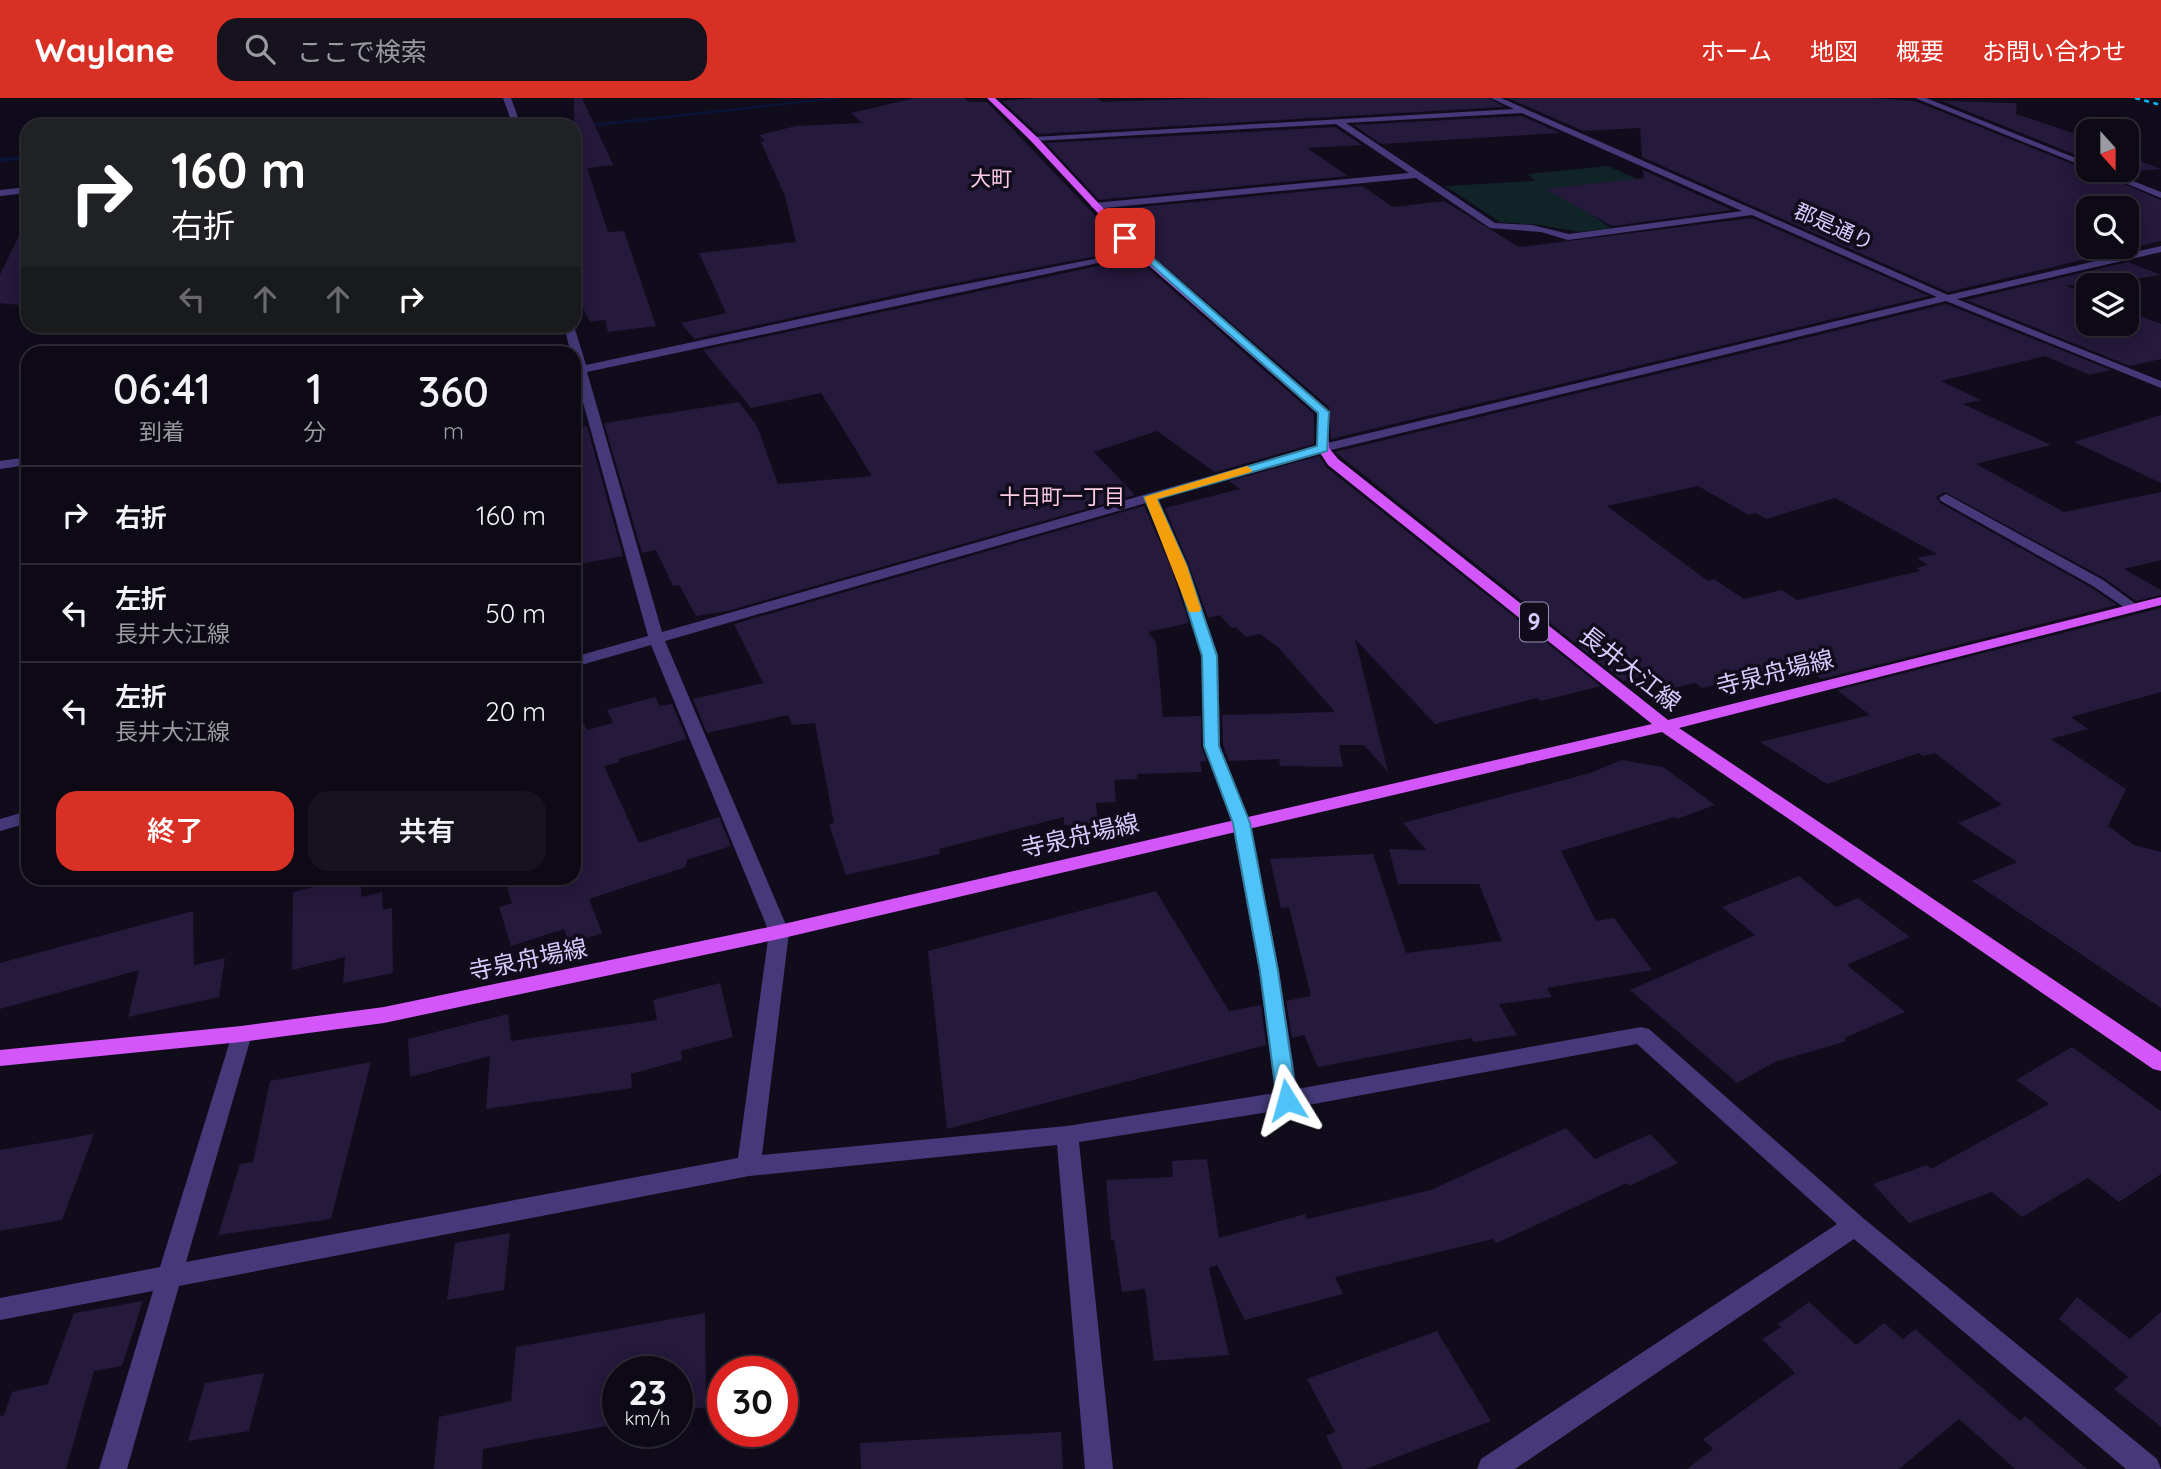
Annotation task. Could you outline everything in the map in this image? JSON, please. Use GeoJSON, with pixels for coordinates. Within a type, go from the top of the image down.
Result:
{"type":"FeatureCollection","features":[{"type":"Feature","properties":{"kind":"main road"},"geometry":{"type":"LineString","coordinates":[[991,98],[1034,139],[1140,253],[1323,412],[1323,448]]}},
{"type":"Feature","properties":{"kind":"main road","name":"長井大江線"},"geometry":{"type":"LineString","coordinates":[[1323,448],[1333,462],[1665,726],[2161,1063]]}},
{"type":"Feature","properties":{"kind":"main road","name":"寺泉舟場線"},"geometry":{"type":"LineString","coordinates":[[0,1058],[241,1034],[384,1015],[779,932],[1665,726],[2161,601]]}},
{"type":"Feature","properties":{"kind":"street"},"geometry":{"type":"LineString","coordinates":[[507,98],[514,119]]}},
{"type":"Feature","properties":{"kind":"street","name":"郡是通り"},"geometry":{"type":"LineString","coordinates":[[1495,98],[1949,299],[2161,385]]}},
{"type":"Feature","properties":{"kind":"street"},"geometry":{"type":"LineString","coordinates":[[1919,98],[2076,161]]}},
{"type":"Feature","properties":{"kind":"street"},"geometry":{"type":"LineString","coordinates":[[1034,139],[1523,110]]}},
{"type":"Feature","properties":{"kind":"street"},"geometry":{"type":"LineString","coordinates":[[1337,121],[1493,226],[1552,230],[1568,237],[1753,212]]}},
{"type":"Feature","properties":{"kind":"street"},"geometry":{"type":"LineString","coordinates":[[1094,206],[1417,175]]}},
{"type":"Feature","properties":{"kind":"street"},"geometry":{"type":"LineString","coordinates":[[2128,182],[2161,195]]}},
{"type":"Feature","properties":{"kind":"street"},"geometry":{"type":"LineString","coordinates":[[0,193],[21,191]]}},
{"type":"Feature","properties":{"kind":"street"},"geometry":{"type":"LineString","coordinates":[[581,660],[1323,448],[2081,265],[2161,249]]}},
{"type":"Feature","properties":{"kind":"street"},"geometry":{"type":"LineString","coordinates":[[581,379],[920,296],[1140,253]]}},
{"type":"Feature","properties":{"kind":"street"},"geometry":{"type":"LineString","coordinates":[[581,386],[656,638],[779,932],[749,1166]]}},
{"type":"Feature","properties":{"kind":"street"},"geometry":{"type":"LineString","coordinates":[[0,465],[21,462]]}},
{"type":"Feature","properties":{"kind":"street"},"geometry":{"type":"LineString","coordinates":[[1150,497],[1180,566],[1210,656],[1212,746],[1241,823],[1269,971],[1287,1100]]}},
{"type":"Feature","properties":{"kind":"street"},"geometry":{"type":"LineString","coordinates":[[1946,498],[2098,583],[2133,607]]}},
{"type":"Feature","properties":{"kind":"street"},"geometry":{"type":"LineString","coordinates":[[0,825],[21,819]]}},
{"type":"Feature","properties":{"kind":"street"},"geometry":{"type":"LineString","coordinates":[[113,1469],[241,1034]]}},
{"type":"Feature","properties":{"kind":"street"},"geometry":{"type":"LineString","coordinates":[[0,1309],[749,1166],[1067,1135],[1287,1100],[1641,1035],[1855,1225],[2147,1469]]}},
{"type":"Feature","properties":{"kind":"street"},"geometry":{"type":"LineString","coordinates":[[1067,1135],[1099,1469]]}},
{"type":"Feature","properties":{"kind":"street"},"geometry":{"type":"LineString","coordinates":[[1492,1469],[1855,1225]]}},
{"type":"Feature","properties":{"kind":"green space"},"geometry":{"type":"Polygon","coordinates":[[[1608,166],[1690,203],[1592,215],[1611,228],[1580,232],[1500,222],[1445,186],[1535,181],[1528,174],[1608,166]]]}},
{"type":"Feature","properties":{"kind":"building"},"geometry":{"type":"Polygon","coordinates":[[[574,98],[582,98],[613,165],[587,168],[608,232],[624,231],[656,326],[608,332],[605,320],[590,322],[581,304],[581,119],[574,119],[574,98]]]}},
{"type":"Feature","properties":{"kind":"building"},"geometry":{"type":"Polygon","coordinates":[[[915,98],[964,98],[969,102],[987,102],[1128,250],[919,290],[694,339],[681,323],[726,313],[699,253],[796,242],[785,196],[761,142],[765,141],[759,135],[796,126],[862,123],[851,113],[915,98]]]}},
{"type":"Feature","properties":{"kind":"building"},"geometry":{"type":"Polygon","coordinates":[[[1098,98],[1102,102],[1215,98],[1489,98],[1504,107],[1038,134],[1002,101],[1098,98]]]}},
{"type":"Feature","properties":{"kind":"building"},"geometry":{"type":"Polygon","coordinates":[[[1508,98],[1873,98],[1915,101],[2076,166],[2076,182],[2120,182],[2161,200],[2161,241],[2139,246],[2139,196],[2076,196],[2076,259],[2086,259],[1948,292],[1642,157],[1640,128],[1583,131],[1508,98]]]}},
{"type":"Feature","properties":{"kind":"building"},"geometry":{"type":"Polygon","coordinates":[[[1942,101],[2017,103],[2016,114],[2076,134],[2076,155],[1942,101]]]}},
{"type":"Feature","properties":{"kind":"building"},"geometry":{"type":"Polygon","coordinates":[[[1522,116],[1560,133],[1381,144],[1354,125],[1522,116]]]}},
{"type":"Feature","properties":{"kind":"building"},"geometry":{"type":"Polygon","coordinates":[[[1335,127],[1362,145],[1307,148],[1348,176],[1099,200],[1046,143],[1335,127]]]}},
{"type":"Feature","properties":{"kind":"building"},"geometry":{"type":"Polygon","coordinates":[[[2139,161],[2161,169],[2139,171],[2139,161]]]}},
{"type":"Feature","properties":{"kind":"building"},"geometry":{"type":"Polygon","coordinates":[[[1643,170],[1732,210],[1612,226],[1545,189],[1644,178],[1643,170]]]}},
{"type":"Feature","properties":{"kind":"building"},"geometry":{"type":"Polygon","coordinates":[[[1362,186],[1393,207],[1444,201],[1519,247],[1752,218],[1929,296],[1331,439],[1329,407],[1145,249],[1109,210],[1362,186]]]}},
{"type":"Feature","properties":{"kind":"building"},"geometry":{"type":"Polygon","coordinates":[[[21,232],[21,305],[0,303],[0,275],[21,232]]]}},
{"type":"Feature","properties":{"kind":"building"},"geometry":{"type":"Polygon","coordinates":[[[1136,258],[1314,414],[1314,444],[1215,472],[1157,431],[1094,452],[1135,495],[727,611],[696,616],[679,585],[673,586],[656,550],[642,553],[604,423],[739,402],[757,426],[778,484],[872,476],[821,393],[751,408],[703,350],[1136,258]]]}},
{"type":"Feature","properties":{"kind":"building"},"geometry":{"type":"Polygon","coordinates":[[[2128,262],[2161,275],[2139,278],[2139,273],[2081,273],[2128,262]]]}},
{"type":"Feature","properties":{"kind":"building"},"geometry":{"type":"Polygon","coordinates":[[[2076,274],[2076,285],[2065,285],[2076,290],[2076,336],[2139,336],[2139,315],[2161,324],[2161,359],[2130,366],[1966,300],[2076,274]]]}},
{"type":"Feature","properties":{"kind":"building"},"geometry":{"type":"Polygon","coordinates":[[[1946,304],[2111,370],[2090,375],[2045,356],[1941,381],[1981,400],[1963,404],[2051,445],[1976,464],[2064,512],[2161,492],[2161,560],[2124,569],[2161,590],[2161,595],[2136,601],[2104,578],[1945,492],[1936,497],[1940,503],[2092,588],[2117,605],[1821,679],[1801,664],[1702,688],[1695,683],[1674,688],[1655,673],[1623,681],[1335,452],[1946,304]],[[1698,486],[1607,506],[1708,581],[1714,579],[1744,599],[1782,590],[1797,600],[1920,571],[1916,568],[1928,565],[1917,558],[1937,554],[1835,498],[1766,519],[1756,513],[1749,515],[1698,486]]]}},
{"type":"Feature","properties":{"kind":"building"},"geometry":{"type":"Polygon","coordinates":[[[2161,415],[2161,483],[2074,442],[2161,415]]]}},
{"type":"Feature","properties":{"kind":"building"},"geometry":{"type":"Polygon","coordinates":[[[587,426],[623,556],[581,564],[581,427],[587,426]]]}},
{"type":"Feature","properties":{"kind":"building"},"geometry":{"type":"Polygon","coordinates":[[[1319,456],[1326,467],[1601,686],[1541,701],[1537,698],[1435,724],[1355,639],[1388,772],[1364,745],[1339,745],[1343,767],[1280,766],[1279,759],[1229,761],[1223,745],[1222,715],[1335,712],[1279,648],[1260,634],[1246,637],[1236,627],[1231,628],[1220,615],[1208,618],[1165,508],[1240,489],[1229,481],[1319,456]]]}},
{"type":"Feature","properties":{"kind":"building"},"geometry":{"type":"Polygon","coordinates":[[[1144,506],[1171,567],[1189,623],[1148,632],[1156,642],[1163,717],[1201,716],[1201,746],[1207,761],[1200,762],[1202,772],[1137,774],[1138,779],[1114,780],[1116,802],[1096,803],[1098,824],[1064,825],[1064,817],[939,849],[940,854],[846,875],[829,824],[834,823],[815,723],[792,725],[788,715],[707,733],[693,699],[763,683],[734,624],[1144,506]]]}},
{"type":"Feature","properties":{"kind":"building"},"geometry":{"type":"Polygon","coordinates":[[[2161,608],[2161,692],[2071,717],[2088,729],[2051,739],[2126,789],[2108,826],[2134,845],[2161,852],[2161,1008],[1972,881],[2017,862],[1958,823],[2002,805],[1935,753],[1923,756],[1919,753],[1827,784],[1760,742],[1870,715],[1837,690],[2161,608]]]}},
{"type":"Feature","properties":{"kind":"building"},"geometry":{"type":"Polygon","coordinates":[[[655,697],[660,706],[672,704],[687,739],[618,759],[619,762],[604,766],[639,843],[719,817],[731,846],[687,860],[686,867],[589,899],[602,933],[569,944],[564,929],[511,946],[499,907],[512,903],[506,885],[581,885],[581,717],[587,730],[613,723],[607,710],[655,697]]]}},
{"type":"Feature","properties":{"kind":"building"},"geometry":{"type":"Polygon","coordinates":[[[1622,760],[1663,767],[1715,805],[1677,819],[1675,817],[1561,851],[1596,921],[1614,918],[1652,970],[1547,988],[1552,997],[1499,1004],[1517,1035],[1474,1042],[1471,1038],[1318,1067],[1304,1035],[1292,1038],[1286,1001],[1311,996],[1289,907],[1281,908],[1270,859],[1373,854],[1406,953],[1502,941],[1479,884],[1398,884],[1389,849],[1426,850],[1403,823],[1590,773],[1622,760]]]}},
{"type":"Feature","properties":{"kind":"building"},"geometry":{"type":"Polygon","coordinates":[[[1799,876],[1836,907],[1858,898],[1910,937],[1847,965],[1905,1012],[1844,1038],[1847,1041],[1775,1062],[1737,1083],[1630,990],[1755,935],[1722,907],[1799,876]]]}},
{"type":"Feature","properties":{"kind":"building"},"geometry":{"type":"Polygon","coordinates":[[[322,885],[361,885],[361,897],[382,892],[383,910],[392,908],[393,973],[343,983],[345,957],[292,970],[293,892],[322,885]]]}},
{"type":"Feature","properties":{"kind":"building"},"geometry":{"type":"Polygon","coordinates":[[[1156,891],[1229,1011],[1261,1005],[1266,1045],[947,1129],[928,951],[1156,891]]]}},
{"type":"Feature","properties":{"kind":"building"},"geometry":{"type":"Polygon","coordinates":[[[193,911],[194,965],[225,958],[219,997],[128,1017],[139,970],[0,1009],[0,963],[193,911]]]}},
{"type":"Feature","properties":{"kind":"building"},"geometry":{"type":"Polygon","coordinates":[[[720,983],[733,1037],[681,1051],[682,1060],[631,1074],[632,1088],[486,1109],[490,1056],[410,1077],[408,1039],[508,1014],[511,1041],[657,1020],[653,1000],[720,983]]]}},
{"type":"Feature","properties":{"kind":"building"},"geometry":{"type":"Polygon","coordinates":[[[2072,1047],[2161,1111],[2161,1174],[2119,1202],[2088,1178],[2022,1217],[1992,1192],[1909,1223],[1873,1184],[1927,1165],[1931,1169],[2049,1104],[2016,1080],[2072,1047]]]}},
{"type":"Feature","properties":{"kind":"building"},"geometry":{"type":"Polygon","coordinates":[[[371,1062],[331,1219],[218,1235],[240,1164],[253,1162],[270,1081],[371,1062]]]}},
{"type":"Feature","properties":{"kind":"building"},"geometry":{"type":"Polygon","coordinates":[[[1566,1128],[1595,1159],[1650,1134],[1678,1163],[1629,1186],[1627,1183],[1497,1243],[1493,1239],[1335,1277],[1343,1294],[1245,1320],[1217,1265],[1209,1268],[1229,1355],[1154,1361],[1145,1289],[1122,1292],[1114,1240],[1111,1240],[1106,1180],[1173,1177],[1172,1161],[1207,1159],[1219,1238],[1305,1214],[1307,1219],[1431,1190],[1566,1128]]]}},
{"type":"Feature","properties":{"kind":"building"},"geometry":{"type":"Polygon","coordinates":[[[94,1134],[62,1220],[0,1231],[0,1150],[94,1134]]]}},
{"type":"Feature","properties":{"kind":"building"},"geometry":{"type":"Polygon","coordinates":[[[510,1233],[504,1290],[447,1300],[455,1243],[510,1233]]]}},
{"type":"Feature","properties":{"kind":"building"},"geometry":{"type":"Polygon","coordinates":[[[2077,1297],[2130,1339],[2161,1312],[2161,1427],[2114,1389],[2128,1377],[2059,1319],[2077,1297]]]}},
{"type":"Feature","properties":{"kind":"building"},"geometry":{"type":"Polygon","coordinates":[[[143,1301],[122,1366],[94,1371],[66,1469],[0,1469],[0,1416],[4,1415],[12,1392],[48,1384],[74,1313],[143,1301]]]}},
{"type":"Feature","properties":{"kind":"building"},"geometry":{"type":"Polygon","coordinates":[[[1809,1302],[1856,1345],[1884,1323],[1903,1339],[1915,1329],[2020,1421],[2025,1416],[2087,1469],[2015,1469],[1959,1419],[1899,1469],[1687,1469],[1713,1449],[1703,1439],[1795,1373],[1762,1339],[1781,1327],[1778,1324],[1809,1302]]]}},
{"type":"Feature","properties":{"kind":"building"},"geometry":{"type":"Polygon","coordinates":[[[705,1313],[706,1407],[693,1409],[693,1356],[602,1356],[602,1427],[483,1449],[482,1469],[434,1469],[439,1417],[511,1401],[516,1347],[705,1313]]]}},
{"type":"Feature","properties":{"kind":"building"},"geometry":{"type":"Polygon","coordinates":[[[1437,1331],[1491,1421],[1366,1469],[1343,1469],[1326,1436],[1335,1432],[1307,1379],[1437,1331]]]}},
{"type":"Feature","properties":{"kind":"building"},"geometry":{"type":"Polygon","coordinates":[[[264,1373],[249,1431],[188,1441],[205,1383],[264,1373]]]}},
{"type":"Feature","properties":{"kind":"building"},"geometry":{"type":"Polygon","coordinates":[[[1061,1432],[1063,1469],[861,1469],[860,1443],[1061,1432]]]}},
{"type":"Feature","properties":{"kind":"waterway"},"geometry":{"type":"LineString","coordinates":[[581,126],[842,98]]}},
{"type":"Feature","properties":{"kind":"waterway"},"geometry":{"type":"LineString","coordinates":[[0,160],[21,158]]}},
{"type":"Feature","properties":{"kind":"railway"},"geometry":{"type":"LineString","coordinates":[[2135,98],[2161,105]]}},
{"type":"Feature","properties":{"kind":"slow traffic"},"geometry":{"type":"LineString","coordinates":[[1194,609],[1180,566],[1150,497],[1247,470]]}},
{"type":"Feature","properties":{"kind":"district","name":"大町"},"geometry":{"type":"Point","coordinates":[991,179]}},
{"type":"Feature","properties":{"kind":"district","name":"十日町一丁目"},"geometry":{"type":"Point","coordinates":[1062,497]}},
{"type":"Feature","properties":{"kind":"route"},"geometry":{"type":"LineString","coordinates":[[1125,238],[1323,412],[1323,448],[1150,497],[1180,566],[1210,656],[1212,746],[1241,823],[1269,971],[1287,1100]]}}]}
